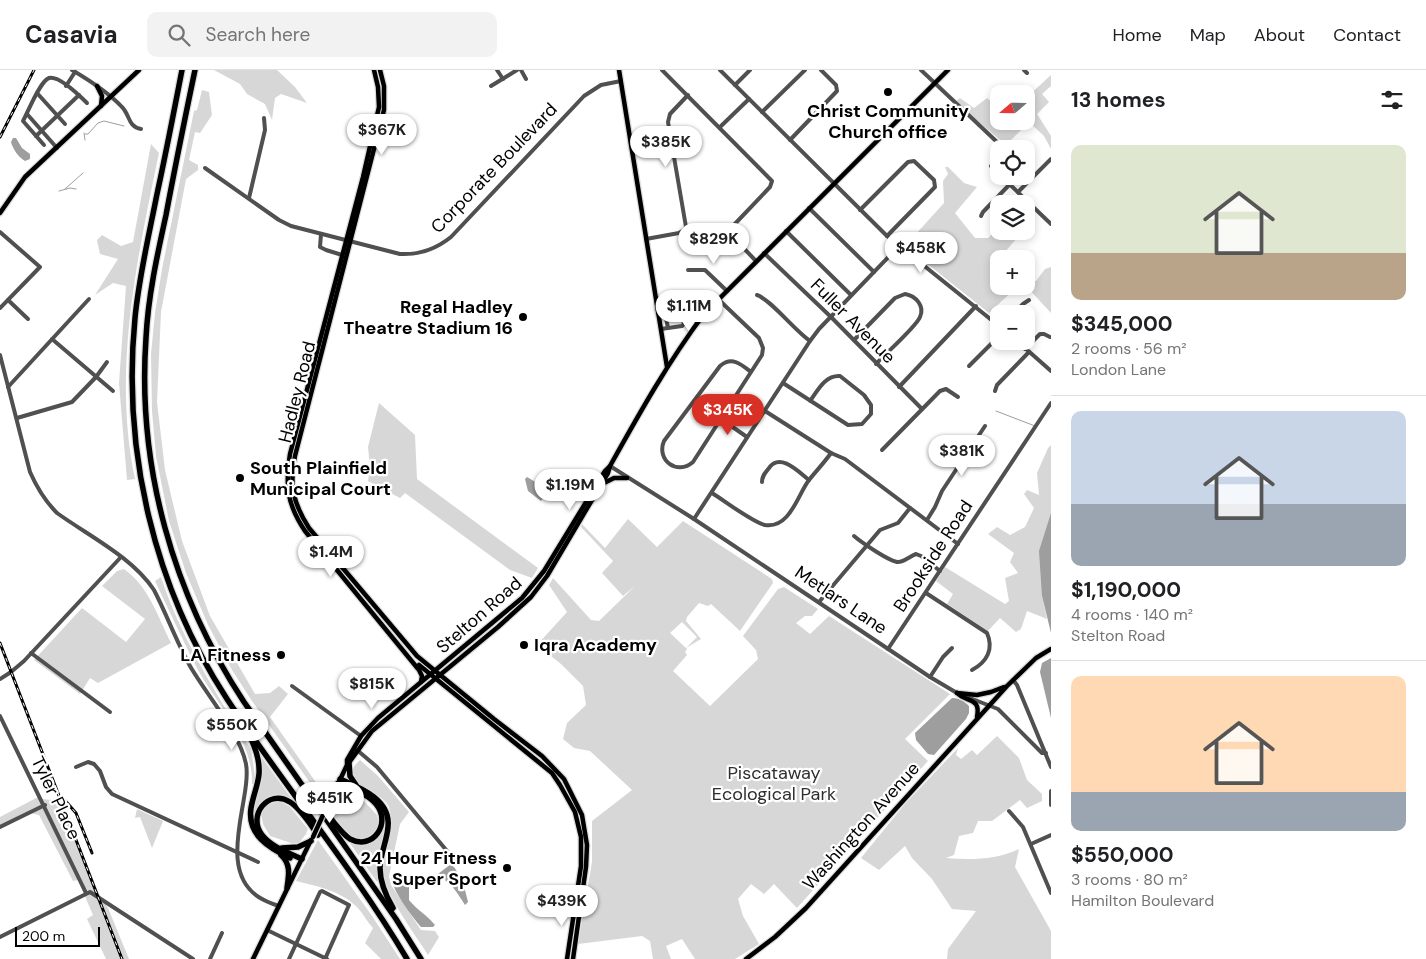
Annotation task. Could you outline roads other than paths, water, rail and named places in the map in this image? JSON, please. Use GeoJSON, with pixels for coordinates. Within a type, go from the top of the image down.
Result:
{"type":"FeatureCollection","features":[{"type":"Feature","properties":{"kind":"highway"},"geometry":{"type":"LineString","coordinates":[[182,70],[138,290],[132,353],[135,434],[146,503],[166,577],[203,658],[246,727],[378,914],[407,959]]}},
{"type":"Feature","properties":{"kind":"highway"},"geometry":{"type":"LineString","coordinates":[[195,70],[154,271],[149,308],[144,378],[146,418],[150,459],[160,513],[187,595],[233,686],[396,919],[421,959]]}},
{"type":"Feature","properties":{"kind":"highway"},"geometry":{"type":"LineString","coordinates":[[246,727],[256,750],[258,765],[258,781],[251,808],[253,827],[262,842],[301,861]]}},
{"type":"Feature","properties":{"kind":"highway"},"geometry":{"type":"LineString","coordinates":[[348,764],[350,776],[358,787]]}},
{"type":"Feature","properties":{"kind":"highway"},"geometry":{"type":"LineString","coordinates":[[306,790],[312,792],[345,834],[352,839],[365,841],[375,836],[381,829],[381,812],[374,802],[339,781]]}},
{"type":"Feature","properties":{"kind":"highway"},"geometry":{"type":"LineString","coordinates":[[339,781],[372,794],[384,808],[388,819],[388,828],[380,868],[383,889],[393,908],[396,919]]}},
{"type":"Feature","properties":{"kind":"highway"},"geometry":{"type":"LineString","coordinates":[[330,801],[345,792],[361,793]]}},
{"type":"Feature","properties":{"kind":"highway"},"geometry":{"type":"LineString","coordinates":[[287,888],[289,866],[279,850],[262,835],[258,828],[256,819],[262,805],[276,798],[284,799],[291,803],[299,810],[325,844],[330,846]]}},
{"type":"Feature","properties":{"kind":"highway"},"geometry":{"type":"LineString","coordinates":[[279,850],[294,848],[312,839]]}},
{"type":"Feature","properties":{"kind":"main road"},"geometry":{"type":"LineString","coordinates":[[0,213],[25,177],[139,70]]}},
{"type":"Feature","properties":{"kind":"main road","name":"Hadley Road"},"geometry":{"type":"LineString","coordinates":[[374,70],[378,87],[379,107],[348,241],[342,255],[292,455],[287,476],[287,489],[291,506],[305,531],[421,672],[421,682]]}},
{"type":"Feature","properties":{"kind":"main road","name":"Hadley Road"},"geometry":{"type":"LineString","coordinates":[[380,70],[384,86],[384,110],[292,455],[292,488],[296,503],[305,521],[408,646],[434,671],[542,756],[564,778],[578,805],[586,829],[587,856],[573,959]]}},
{"type":"Feature","properties":{"kind":"main road"},"geometry":{"type":"LineString","coordinates":[[619,70],[667,367]]}},
{"type":"Feature","properties":{"kind":"main road","name":"Stelton Road"},"geometry":{"type":"LineString","coordinates":[[253,959],[339,781],[357,750],[372,731],[531,597],[547,576],[601,486],[610,466],[676,352],[698,322],[726,290],[948,70]]}},
{"type":"Feature","properties":{"kind":"main road"},"geometry":{"type":"LineString","coordinates":[[97,86],[102,97],[101,106]]}},
{"type":"Feature","properties":{"kind":"main road"},"geometry":{"type":"LineString","coordinates":[[664,348],[671,353],[676,352]]}},
{"type":"Feature","properties":{"kind":"main road","name":"Stelton Road"},"geometry":{"type":"LineString","coordinates":[[348,764],[347,760],[361,736],[378,718],[528,592],[544,571],[605,471],[610,466]]}},
{"type":"Feature","properties":{"kind":"main road"},"geometry":{"type":"LineString","coordinates":[[601,486],[607,480],[627,478]]}},
{"type":"Feature","properties":{"kind":"main road"},"geometry":{"type":"LineString","coordinates":[[990,704],[1036,658],[1051,649]]}},
{"type":"Feature","properties":{"kind":"main road","name":"Hadley Road"},"geometry":{"type":"LineString","coordinates":[[410,658],[552,773],[569,800],[578,825],[582,851],[567,959]]}},
{"type":"Feature","properties":{"kind":"main road"},"geometry":{"type":"LineString","coordinates":[[957,693],[984,694],[1007,686]]}},
{"type":"Feature","properties":{"kind":"main road"},"geometry":{"type":"LineString","coordinates":[[957,693],[977,705],[976,719]]}},
{"type":"Feature","properties":{"kind":"main road","name":"Washington Avenue"},"geometry":{"type":"LineString","coordinates":[[746,959],[775,937],[806,908],[990,704]]}},
{"type":"Feature","properties":{"kind":"street"},"geometry":{"type":"LineString","coordinates":[[497,70],[503,79]]}},
{"type":"Feature","properties":{"kind":"street"},"geometry":{"type":"LineString","coordinates":[[491,86],[519,70],[526,79]]}},
{"type":"Feature","properties":{"kind":"street"},"geometry":{"type":"LineString","coordinates":[[662,70],[772,181],[770,187],[730,230],[734,237],[756,260]]}},
{"type":"Feature","properties":{"kind":"street"},"geometry":{"type":"LineString","coordinates":[[720,70],[887,236],[990,318]]}},
{"type":"Feature","properties":{"kind":"street"},"geometry":{"type":"LineString","coordinates":[[735,85],[750,70]]}},
{"type":"Feature","properties":{"kind":"street"},"geometry":{"type":"LineString","coordinates":[[762,112],[805,70]]}},
{"type":"Feature","properties":{"kind":"street"},"geometry":{"type":"LineString","coordinates":[[790,140],[837,91],[836,85],[821,70]]}},
{"type":"Feature","properties":{"kind":"street"},"geometry":{"type":"LineString","coordinates":[[921,70],[995,140]]}},
{"type":"Feature","properties":{"kind":"street"},"geometry":{"type":"LineString","coordinates":[[66,86],[73,71],[111,96],[127,113],[131,124],[141,129]]}},
{"type":"Feature","properties":{"kind":"street"},"geometry":{"type":"LineString","coordinates":[[44,145],[23,121],[42,84],[49,78],[55,78],[87,103]]}},
{"type":"Feature","properties":{"kind":"street","name":"Corporate Boulevard"},"geometry":{"type":"LineString","coordinates":[[205,168],[291,226],[400,254],[431,249],[443,244],[457,231],[584,96],[601,85],[621,81]]}},
{"type":"Feature","properties":{"kind":"street"},"geometry":{"type":"LineString","coordinates":[[38,93],[65,124]]}},
{"type":"Feature","properties":{"kind":"street"},"geometry":{"type":"LineString","coordinates":[[36,136],[79,95]]}},
{"type":"Feature","properties":{"kind":"street"},"geometry":{"type":"LineString","coordinates":[[646,238],[678,233],[686,227],[668,122],[670,114],[688,95]]}},
{"type":"Feature","properties":{"kind":"street"},"geometry":{"type":"LineString","coordinates":[[720,127],[749,99]]}},
{"type":"Feature","properties":{"kind":"street"},"geometry":{"type":"LineString","coordinates":[[27,114],[57,148]]}},
{"type":"Feature","properties":{"kind":"street"},"geometry":{"type":"LineString","coordinates":[[249,198],[265,130],[264,118]]}},
{"type":"Feature","properties":{"kind":"street"},"geometry":{"type":"LineString","coordinates":[[1018,192],[1051,159]]}},
{"type":"Feature","properties":{"kind":"street"},"geometry":{"type":"LineString","coordinates":[[860,210],[908,162],[914,161],[919,164],[934,180],[935,187],[887,236]]}},
{"type":"Feature","properties":{"kind":"street"},"geometry":{"type":"LineString","coordinates":[[981,216],[1009,185]]}},
{"type":"Feature","properties":{"kind":"street"},"geometry":{"type":"LineString","coordinates":[[1011,185],[1051,224]]}},
{"type":"Feature","properties":{"kind":"street"},"geometry":{"type":"LineString","coordinates":[[809,208],[874,272]]}},
{"type":"Feature","properties":{"kind":"street"},"geometry":{"type":"LineString","coordinates":[[0,232],[40,266],[0,308]]}},
{"type":"Feature","properties":{"kind":"street"},"geometry":{"type":"LineString","coordinates":[[786,232],[851,295]]}},
{"type":"Feature","properties":{"kind":"street"},"geometry":{"type":"LineString","coordinates":[[321,234],[320,247],[342,255]]}},
{"type":"Feature","properties":{"kind":"street"},"geometry":{"type":"LineString","coordinates":[[694,519],[810,341],[830,317],[900,245]]}},
{"type":"Feature","properties":{"kind":"street","name":"Fuller Avenue"},"geometry":{"type":"LineString","coordinates":[[764,253],[922,409]]}},
{"type":"Feature","properties":{"kind":"street"},"geometry":{"type":"LineString","coordinates":[[688,270],[705,270],[726,290]]}},
{"type":"Feature","properties":{"kind":"street"},"geometry":{"type":"LineString","coordinates":[[854,340],[895,298],[906,294],[916,298],[921,308],[920,319],[876,364]]}},
{"type":"Feature","properties":{"kind":"street"},"geometry":{"type":"LineString","coordinates":[[757,295],[765,300],[797,332],[810,341]]}},
{"type":"Feature","properties":{"kind":"street"},"geometry":{"type":"LineString","coordinates":[[656,299],[681,296],[685,298],[686,311],[691,318],[698,322]]}},
{"type":"Feature","properties":{"kind":"street"},"geometry":{"type":"LineString","coordinates":[[662,298],[668,328]]}},
{"type":"Feature","properties":{"kind":"street"},"geometry":{"type":"LineString","coordinates":[[8,387],[89,299]]}},
{"type":"Feature","properties":{"kind":"street"},"geometry":{"type":"LineString","coordinates":[[718,299],[758,338],[762,345],[762,355],[721,419],[690,465],[680,468],[674,467],[664,458],[661,450],[664,440],[720,366],[733,361],[738,362],[751,372]]}},
{"type":"Feature","properties":{"kind":"street"},"geometry":{"type":"LineString","coordinates":[[8,300],[28,319]]}},
{"type":"Feature","properties":{"kind":"street"},"geometry":{"type":"LineString","coordinates":[[1022,305],[1028,300]]}},
{"type":"Feature","properties":{"kind":"street"},"geometry":{"type":"LineString","coordinates":[[898,387],[976,306]]}},
{"type":"Feature","properties":{"kind":"street"},"geometry":{"type":"LineString","coordinates":[[665,318],[682,315],[686,311]]}},
{"type":"Feature","properties":{"kind":"street"},"geometry":{"type":"LineString","coordinates":[[661,329],[682,326],[684,324],[682,315]]}},
{"type":"Feature","properties":{"kind":"street"},"geometry":{"type":"LineString","coordinates":[[1035,340],[1040,334],[1050,337]]}},
{"type":"Feature","properties":{"kind":"street"},"geometry":{"type":"LineString","coordinates":[[52,339],[113,391]]}},
{"type":"Feature","properties":{"kind":"street"},"geometry":{"type":"LineString","coordinates":[[969,366],[990,345]]}},
{"type":"Feature","properties":{"kind":"street"},"geometry":{"type":"LineString","coordinates":[[995,391],[997,385],[1027,350],[1051,372]]}},
{"type":"Feature","properties":{"kind":"street"},"geometry":{"type":"LineString","coordinates":[[0,355],[2,372],[17,418],[30,472],[36,486],[48,504],[71,523],[141,573],[154,590],[190,666],[235,736],[245,758],[247,780],[238,830],[237,852],[240,870],[249,889],[262,899],[279,906]]}},
{"type":"Feature","properties":{"kind":"street"},"geometry":{"type":"LineString","coordinates":[[17,418],[72,402],[96,377],[107,362]]}},
{"type":"Feature","properties":{"kind":"street"},"geometry":{"type":"LineString","coordinates":[[783,383],[810,402],[848,425],[858,426],[865,422],[871,411],[869,401],[840,376],[835,375],[827,379],[810,402]]}},
{"type":"Feature","properties":{"kind":"street"},"geometry":{"type":"LineString","coordinates":[[882,450],[943,389],[952,392],[958,397]]}},
{"type":"Feature","properties":{"kind":"street","name":"Brookside Road"},"geometry":{"type":"LineString","coordinates":[[888,649],[1051,403]]}},
{"type":"Feature","properties":{"kind":"street"},"geometry":{"type":"LineString","coordinates":[[765,411],[831,453],[845,459],[958,544]]}},
{"type":"Feature","properties":{"kind":"street"},"geometry":{"type":"LineString","coordinates":[[721,419],[747,437]]}},
{"type":"Feature","properties":{"kind":"street"},"geometry":{"type":"LineString","coordinates":[[927,520],[942,491],[984,426]]}},
{"type":"Feature","properties":{"kind":"street"},"geometry":{"type":"LineString","coordinates":[[712,493],[759,523],[772,525],[784,519],[792,510],[809,480],[831,453]]}},
{"type":"Feature","properties":{"kind":"street"},"geometry":{"type":"LineString","coordinates":[[762,482],[763,476],[771,465],[778,462],[789,464],[809,480]]}},
{"type":"Feature","properties":{"kind":"street","name":"Metlars Lane"},"geometry":{"type":"LineString","coordinates":[[610,466],[694,519],[957,693],[990,704]]}},
{"type":"Feature","properties":{"kind":"street"},"geometry":{"type":"LineString","coordinates":[[819,602],[883,528],[893,525],[902,519],[910,508]]}},
{"type":"Feature","properties":{"kind":"street"},"geometry":{"type":"LineString","coordinates":[[854,536],[866,546],[897,562],[913,555],[920,556],[940,571]]}},
{"type":"Feature","properties":{"kind":"street"},"geometry":{"type":"LineString","coordinates":[[0,679],[16,668],[31,653],[121,558]]}},
{"type":"Feature","properties":{"kind":"street"},"geometry":{"type":"LineString","coordinates":[[926,593],[986,633],[990,642],[989,654],[981,664],[972,670]]}},
{"type":"Feature","properties":{"kind":"street"},"geometry":{"type":"LineString","coordinates":[[930,676],[943,657],[952,648]]}},
{"type":"Feature","properties":{"kind":"street"},"geometry":{"type":"LineString","coordinates":[[31,653],[110,712]]}},
{"type":"Feature","properties":{"kind":"street"},"geometry":{"type":"LineString","coordinates":[[1013,680],[1051,767]]}},
{"type":"Feature","properties":{"kind":"street"},"geometry":{"type":"LineString","coordinates":[[292,686],[361,736]]}},
{"type":"Feature","properties":{"kind":"street"},"geometry":{"type":"LineString","coordinates":[[990,704],[1002,713],[1042,753],[1046,753]]}},
{"type":"Feature","properties":{"kind":"street","name":"Tyler Place"},"geometry":{"type":"LineString","coordinates":[[0,716],[45,805],[86,893]]}},
{"type":"Feature","properties":{"kind":"street"},"geometry":{"type":"LineString","coordinates":[[357,750],[377,767],[457,863]]}},
{"type":"Feature","properties":{"kind":"street"},"geometry":{"type":"LineString","coordinates":[[76,767],[88,762],[94,764],[100,771],[106,787],[112,794],[258,862]]}},
{"type":"Feature","properties":{"kind":"street"},"geometry":{"type":"LineString","coordinates":[[1051,791],[1051,805]]}},
{"type":"Feature","properties":{"kind":"street"},"geometry":{"type":"LineString","coordinates":[[0,827],[45,805]]}},
{"type":"Feature","properties":{"kind":"street"},"geometry":{"type":"LineString","coordinates":[[1009,811],[1023,827],[1051,893]]}},
{"type":"Feature","properties":{"kind":"street"},"geometry":{"type":"LineString","coordinates":[[1031,844],[1051,835]]}},
{"type":"Feature","properties":{"kind":"street"},"geometry":{"type":"LineString","coordinates":[[267,930],[296,944],[326,959],[349,905],[322,891],[320,892],[296,944],[289,959]]}},
{"type":"Feature","properties":{"kind":"street"},"geometry":{"type":"LineString","coordinates":[[0,937],[90,892],[193,959]]}},
{"type":"Feature","properties":{"kind":"street"},"geometry":{"type":"LineString","coordinates":[[210,959],[222,934]]}},
{"type":"Feature","properties":{"kind":"waterway"},"geometry":{"type":"LineString","coordinates":[[85,134],[88,134],[98,123],[104,121],[124,126]]}},
{"type":"Feature","properties":{"kind":"waterway"},"geometry":{"type":"LineString","coordinates":[[84,133],[85,140]]}},
{"type":"Feature","properties":{"kind":"waterway"},"geometry":{"type":"LineString","coordinates":[[65,189],[83,173]]}},
{"type":"Feature","properties":{"kind":"waterway"},"geometry":{"type":"LineString","coordinates":[[59,191],[70,188],[76,189]]}},
{"type":"Feature","properties":{"kind":"waterway"},"geometry":{"type":"LineString","coordinates":[[996,411],[1035,426]]}},
{"type":"Feature","properties":{"kind":"railway"},"geometry":{"type":"LineString","coordinates":[[0,137],[34,70]]}},
{"type":"Feature","properties":{"kind":"railway"},"geometry":{"type":"LineString","coordinates":[[0,643],[122,959]]}},
{"type":"Feature","properties":{"kind":"railway"},"geometry":{"type":"LineString","coordinates":[[62,797],[76,813],[92,853]]}},
{"type":"Feature","properties":{"kind":"place","name":"Christ Community Church office"},"geometry":{"type":"Point","coordinates":[888,92]}},
{"type":"Feature","properties":{"kind":"place","name":"Regal Hadley Theatre Stadium 16"},"geometry":{"type":"Point","coordinates":[523,317]}},
{"type":"Feature","properties":{"kind":"place","name":"South Plainfield Municipal Court"},"geometry":{"type":"Point","coordinates":[240,478]}},
{"type":"Feature","properties":{"kind":"place","name":"Iqra Academy"},"geometry":{"type":"Point","coordinates":[524,645]}},
{"type":"Feature","properties":{"kind":"place","name":"LA Fitness"},"geometry":{"type":"Point","coordinates":[281,655]}},
{"type":"Feature","properties":{"kind":"place","name":"24 Hour Fitness Super Sport"},"geometry":{"type":"Point","coordinates":[507,868]}},
{"type":"Feature","properties":{"kind":"park label","name":"Piscataway Ecological Park"},"geometry":{"type":"Point","coordinates":[774,783]}}]}
